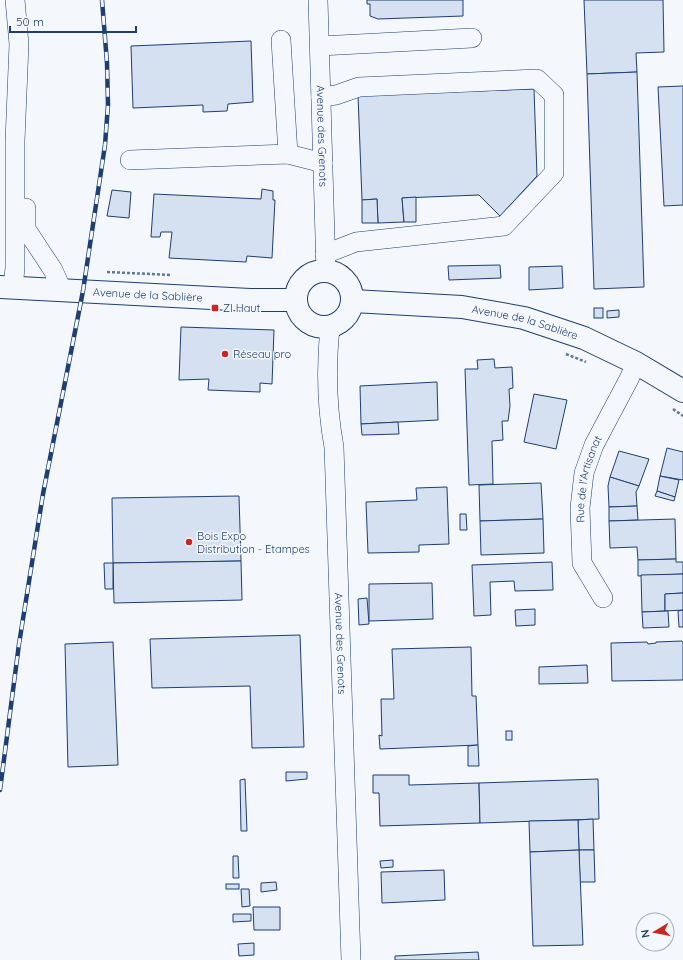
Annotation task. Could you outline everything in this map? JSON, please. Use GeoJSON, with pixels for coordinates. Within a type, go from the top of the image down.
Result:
{"type":"FeatureCollection","features":[{"type":"Feature","properties":{"kind":"main road"},"geometry":{"type":"LineString","coordinates":[[326,263],[330,272],[342,278],[351,291],[353,301],[348,316],[340,323],[330,327],[321,328],[304,319],[298,310],[296,300],[298,289],[306,278],[326,263]]}},
{"type":"Feature","properties":{"kind":"main road","name":"Avenue de la Sablière"},"geometry":{"type":"LineString","coordinates":[[7,287],[250,300],[296,300]]}},
{"type":"Feature","properties":{"kind":"main road","name":"Avenue de la Sablière"},"geometry":{"type":"LineString","coordinates":[[353,301],[462,307],[524,318],[584,338],[636,363],[675,398]]}},
{"type":"Feature","properties":{"kind":"street"},"geometry":{"type":"LineString","coordinates":[[15,0],[19,44],[29,111],[26,229],[53,270],[62,290]]}},
{"type":"Feature","properties":{"kind":"street","name":"Avenue des Grenots"},"geometry":{"type":"LineString","coordinates":[[318,0],[326,263]]}},
{"type":"Feature","properties":{"kind":"street"},"geometry":{"type":"LineString","coordinates":[[320,46],[472,38]]}},
{"type":"Feature","properties":{"kind":"street"},"geometry":{"type":"LineString","coordinates":[[281,40],[288,154]]}},
{"type":"Feature","properties":{"kind":"street"},"geometry":{"type":"LineString","coordinates":[[7,287],[15,268],[8,229],[16,141],[19,44]]}},
{"type":"Feature","properties":{"kind":"street"},"geometry":{"type":"LineString","coordinates":[[321,97],[336,95],[358,87],[537,79],[554,95],[554,173],[504,226],[356,242],[326,263]]}},
{"type":"Feature","properties":{"kind":"street"},"geometry":{"type":"LineString","coordinates":[[130,160],[288,154],[323,163]]}},
{"type":"Feature","properties":{"kind":"street","name":"Avenue des Grenots"},"geometry":{"type":"LineString","coordinates":[[330,327],[328,349],[330,426],[334,447],[351,960]]}},
{"type":"Feature","properties":{"kind":"street","name":"Rue de l'Artisanat"},"geometry":{"type":"LineString","coordinates":[[603,598],[582,563],[580,508],[584,473],[594,445],[636,363]]}},
{"type":"Feature","properties":{"kind":"path"},"geometry":{"type":"LineString","coordinates":[[560,352],[589,363]]}},
{"type":"Feature","properties":{"kind":"path"},"geometry":{"type":"LineString","coordinates":[[675,398],[683,416]]}},
{"type":"Feature","properties":{"kind":"building"},"geometry":{"type":"Polygon","coordinates":[[[367,0],[463,0],[463,16],[378,19],[370,16],[370,4],[367,4],[367,0]]]}},
{"type":"Feature","properties":{"kind":"building"},"geometry":{"type":"Polygon","coordinates":[[[584,0],[663,0],[664,52],[636,53],[637,72],[587,74],[584,0]]]}},
{"type":"Feature","properties":{"kind":"building"},"geometry":{"type":"Polygon","coordinates":[[[251,41],[253,102],[228,104],[227,111],[203,112],[203,105],[133,108],[131,46],[251,41]]]}},
{"type":"Feature","properties":{"kind":"building"},"geometry":{"type":"Polygon","coordinates":[[[637,72],[644,287],[594,289],[587,74],[637,72]]]}},
{"type":"Feature","properties":{"kind":"building"},"geometry":{"type":"Polygon","coordinates":[[[683,86],[683,205],[664,206],[658,87],[683,86]]]}},
{"type":"Feature","properties":{"kind":"building"},"geometry":{"type":"Polygon","coordinates":[[[534,89],[537,176],[500,216],[479,195],[402,198],[404,222],[378,223],[377,199],[362,200],[358,95],[534,89]]]}},
{"type":"Feature","properties":{"kind":"building"},"geometry":{"type":"Polygon","coordinates":[[[262,189],[273,191],[273,200],[275,200],[272,258],[247,256],[246,262],[169,258],[172,232],[161,232],[160,237],[151,237],[154,194],[261,199],[262,189]]]}},
{"type":"Feature","properties":{"kind":"building"},"geometry":{"type":"Polygon","coordinates":[[[112,190],[131,192],[129,218],[107,216],[112,190]]]}},
{"type":"Feature","properties":{"kind":"building"},"geometry":{"type":"Polygon","coordinates":[[[416,197],[416,222],[404,222],[402,198],[416,197]]]}},
{"type":"Feature","properties":{"kind":"building"},"geometry":{"type":"Polygon","coordinates":[[[377,199],[378,223],[362,223],[362,200],[377,199]]]}},
{"type":"Feature","properties":{"kind":"building"},"geometry":{"type":"Polygon","coordinates":[[[500,265],[501,278],[449,280],[448,266],[500,265]]]}},
{"type":"Feature","properties":{"kind":"building"},"geometry":{"type":"Polygon","coordinates":[[[562,266],[563,288],[529,290],[529,267],[562,266]]]}},
{"type":"Feature","properties":{"kind":"building"},"geometry":{"type":"Polygon","coordinates":[[[594,308],[603,308],[603,318],[594,318],[594,308]]]}},
{"type":"Feature","properties":{"kind":"building"},"geometry":{"type":"Polygon","coordinates":[[[619,310],[619,317],[607,318],[607,311],[619,310]]]}},
{"type":"Feature","properties":{"kind":"building"},"geometry":{"type":"Polygon","coordinates":[[[181,327],[274,330],[272,384],[260,383],[260,392],[208,390],[209,379],[179,380],[181,327]]]}},
{"type":"Feature","properties":{"kind":"building"},"geometry":{"type":"Polygon","coordinates":[[[494,359],[495,368],[512,367],[513,388],[509,389],[510,406],[508,421],[502,421],[503,440],[492,441],[493,484],[469,485],[465,369],[478,369],[477,360],[494,359]]]}},
{"type":"Feature","properties":{"kind":"building"},"geometry":{"type":"Polygon","coordinates":[[[437,382],[438,420],[361,424],[360,386],[437,382]]]}},
{"type":"Feature","properties":{"kind":"building"},"geometry":{"type":"Polygon","coordinates":[[[534,394],[567,400],[556,449],[524,442],[534,394]]]}},
{"type":"Feature","properties":{"kind":"building"},"geometry":{"type":"Polygon","coordinates":[[[398,422],[399,434],[362,435],[361,424],[398,422]]]}},
{"type":"Feature","properties":{"kind":"building"},"geometry":{"type":"Polygon","coordinates":[[[667,448],[683,452],[683,480],[660,476],[667,448]]]}},
{"type":"Feature","properties":{"kind":"building"},"geometry":{"type":"Polygon","coordinates":[[[619,451],[649,459],[639,486],[610,477],[619,451]]]}},
{"type":"Feature","properties":{"kind":"building"},"geometry":{"type":"Polygon","coordinates":[[[660,476],[679,480],[675,497],[657,491],[660,476]]]}},
{"type":"Feature","properties":{"kind":"building"},"geometry":{"type":"Polygon","coordinates":[[[610,477],[639,486],[636,492],[637,506],[609,507],[608,486],[610,477]]]}},
{"type":"Feature","properties":{"kind":"building"},"geometry":{"type":"Polygon","coordinates":[[[541,483],[543,519],[480,521],[479,485],[541,483]]]}},
{"type":"Feature","properties":{"kind":"building"},"geometry":{"type":"Polygon","coordinates":[[[447,487],[449,544],[419,545],[419,552],[368,553],[366,502],[417,500],[416,488],[447,487]]]}},
{"type":"Feature","properties":{"kind":"building"},"geometry":{"type":"Polygon","coordinates":[[[657,491],[675,497],[674,501],[655,496],[657,491]]]}},
{"type":"Feature","properties":{"kind":"building"},"geometry":{"type":"Polygon","coordinates":[[[239,496],[241,561],[113,563],[112,498],[239,496]]]}},
{"type":"Feature","properties":{"kind":"building"},"geometry":{"type":"Polygon","coordinates":[[[637,506],[638,520],[609,521],[609,507],[637,506]]]}},
{"type":"Feature","properties":{"kind":"building"},"geometry":{"type":"Polygon","coordinates":[[[460,514],[466,514],[467,530],[460,530],[460,514]]]}},
{"type":"Feature","properties":{"kind":"building"},"geometry":{"type":"Polygon","coordinates":[[[543,519],[544,553],[481,555],[480,521],[543,519]]]}},
{"type":"Feature","properties":{"kind":"building"},"geometry":{"type":"Polygon","coordinates":[[[675,519],[676,559],[638,560],[637,547],[610,548],[609,521],[675,519]]]}},
{"type":"Feature","properties":{"kind":"building"},"geometry":{"type":"Polygon","coordinates":[[[676,559],[676,562],[683,562],[683,574],[638,576],[638,560],[676,559]]]}},
{"type":"Feature","properties":{"kind":"building"},"geometry":{"type":"Polygon","coordinates":[[[241,561],[242,600],[114,603],[113,563],[241,561]]]}},
{"type":"Feature","properties":{"kind":"building"},"geometry":{"type":"Polygon","coordinates":[[[552,562],[553,590],[515,591],[514,581],[490,582],[491,615],[474,616],[472,565],[552,562]]]}},
{"type":"Feature","properties":{"kind":"building"},"geometry":{"type":"Polygon","coordinates":[[[104,563],[113,563],[113,589],[105,589],[104,563]]]}},
{"type":"Feature","properties":{"kind":"building"},"geometry":{"type":"Polygon","coordinates":[[[683,574],[683,593],[665,594],[665,611],[642,612],[641,575],[683,574]]]}},
{"type":"Feature","properties":{"kind":"building"},"geometry":{"type":"Polygon","coordinates":[[[432,583],[433,619],[369,621],[369,584],[432,583]]]}},
{"type":"Feature","properties":{"kind":"building"},"geometry":{"type":"Polygon","coordinates":[[[683,593],[683,610],[665,611],[665,594],[683,593]]]}},
{"type":"Feature","properties":{"kind":"building"},"geometry":{"type":"Polygon","coordinates":[[[367,598],[369,624],[359,625],[358,599],[367,598]]]}},
{"type":"Feature","properties":{"kind":"building"},"geometry":{"type":"Polygon","coordinates":[[[535,609],[535,625],[516,626],[515,610],[535,609]]]}},
{"type":"Feature","properties":{"kind":"building"},"geometry":{"type":"Polygon","coordinates":[[[683,610],[683,627],[679,627],[678,611],[683,610]]]}},
{"type":"Feature","properties":{"kind":"building"},"geometry":{"type":"Polygon","coordinates":[[[668,611],[669,627],[643,628],[642,612],[668,611]]]}},
{"type":"Feature","properties":{"kind":"building"},"geometry":{"type":"Polygon","coordinates":[[[300,635],[304,747],[252,748],[250,686],[152,688],[150,639],[300,635]]]}},
{"type":"Feature","properties":{"kind":"building"},"geometry":{"type":"Polygon","coordinates":[[[682,641],[683,680],[612,681],[611,643],[647,642],[648,644],[656,642],[682,641]]]}},
{"type":"Feature","properties":{"kind":"building"},"geometry":{"type":"Polygon","coordinates":[[[113,642],[118,765],[68,767],[65,644],[113,642]]]}},
{"type":"Feature","properties":{"kind":"building"},"geometry":{"type":"Polygon","coordinates":[[[471,647],[472,696],[476,696],[478,745],[380,749],[379,735],[382,736],[381,699],[394,699],[392,649],[471,647]]]}},
{"type":"Feature","properties":{"kind":"building"},"geometry":{"type":"Polygon","coordinates":[[[587,665],[588,683],[539,684],[539,667],[587,665]]]}},
{"type":"Feature","properties":{"kind":"building"},"geometry":{"type":"Polygon","coordinates":[[[506,731],[512,731],[512,740],[506,740],[506,731]]]}},
{"type":"Feature","properties":{"kind":"building"},"geometry":{"type":"Polygon","coordinates":[[[478,745],[479,766],[468,766],[468,746],[478,745]]]}},
{"type":"Feature","properties":{"kind":"building"},"geometry":{"type":"Polygon","coordinates":[[[286,772],[307,772],[307,779],[286,781],[286,772]]]}},
{"type":"Feature","properties":{"kind":"building"},"geometry":{"type":"Polygon","coordinates":[[[373,775],[409,775],[409,785],[479,783],[480,823],[380,826],[379,793],[373,793],[373,775]]]}},
{"type":"Feature","properties":{"kind":"building"},"geometry":{"type":"Polygon","coordinates":[[[245,779],[247,831],[241,831],[240,780],[245,779]]]}},
{"type":"Feature","properties":{"kind":"building"},"geometry":{"type":"Polygon","coordinates":[[[598,779],[599,819],[480,823],[479,783],[598,779]]]}},
{"type":"Feature","properties":{"kind":"building"},"geometry":{"type":"Polygon","coordinates":[[[593,819],[594,850],[579,850],[578,820],[593,819]]]}},
{"type":"Feature","properties":{"kind":"building"},"geometry":{"type":"Polygon","coordinates":[[[578,820],[579,850],[530,852],[529,821],[578,820]]]}},
{"type":"Feature","properties":{"kind":"building"},"geometry":{"type":"Polygon","coordinates":[[[579,850],[594,850],[595,882],[580,882],[579,850]]]}},
{"type":"Feature","properties":{"kind":"building"},"geometry":{"type":"Polygon","coordinates":[[[579,850],[583,945],[533,946],[530,852],[579,850]]]}},
{"type":"Feature","properties":{"kind":"building"},"geometry":{"type":"Polygon","coordinates":[[[233,856],[238,856],[239,878],[233,878],[233,856]]]}},
{"type":"Feature","properties":{"kind":"building"},"geometry":{"type":"Polygon","coordinates":[[[393,860],[393,867],[381,868],[380,861],[393,860]]]}},
{"type":"Feature","properties":{"kind":"building"},"geometry":{"type":"Polygon","coordinates":[[[444,870],[445,900],[382,903],[381,872],[444,870]]]}},
{"type":"Feature","properties":{"kind":"building"},"geometry":{"type":"Polygon","coordinates":[[[276,882],[277,890],[261,892],[261,883],[276,882]]]}},
{"type":"Feature","properties":{"kind":"building"},"geometry":{"type":"Polygon","coordinates":[[[226,884],[239,884],[239,889],[226,889],[226,884]]]}},
{"type":"Feature","properties":{"kind":"building"},"geometry":{"type":"Polygon","coordinates":[[[241,889],[249,889],[250,906],[242,907],[241,889]]]}},
{"type":"Feature","properties":{"kind":"building"},"geometry":{"type":"Polygon","coordinates":[[[253,907],[280,907],[280,930],[254,930],[253,907]]]}},
{"type":"Feature","properties":{"kind":"building"},"geometry":{"type":"Polygon","coordinates":[[[233,914],[251,914],[251,921],[233,922],[233,914]]]}},
{"type":"Feature","properties":{"kind":"building"},"geometry":{"type":"Polygon","coordinates":[[[254,943],[254,955],[239,956],[238,944],[254,943]]]}},
{"type":"Feature","properties":{"kind":"building"},"geometry":{"type":"Polygon","coordinates":[[[478,952],[479,960],[395,960],[395,956],[478,952]]]}},
{"type":"Feature","properties":{"kind":"railway"},"geometry":{"type":"LineString","coordinates":[[0,790],[19,644],[43,494],[83,291],[105,145],[108,105],[107,63],[102,0]]}},
{"type":"Feature","properties":{"kind":"place","name":"ZI Haut"},"geometry":{"type":"Point","coordinates":[215,308]}},
{"type":"Feature","properties":{"kind":"place","name":"Réseau pro"},"geometry":{"type":"Point","coordinates":[225,354]}},
{"type":"Feature","properties":{"kind":"place","name":"Bois Expo Distribution - Etampes"},"geometry":{"type":"Point","coordinates":[189,542]}}]}
